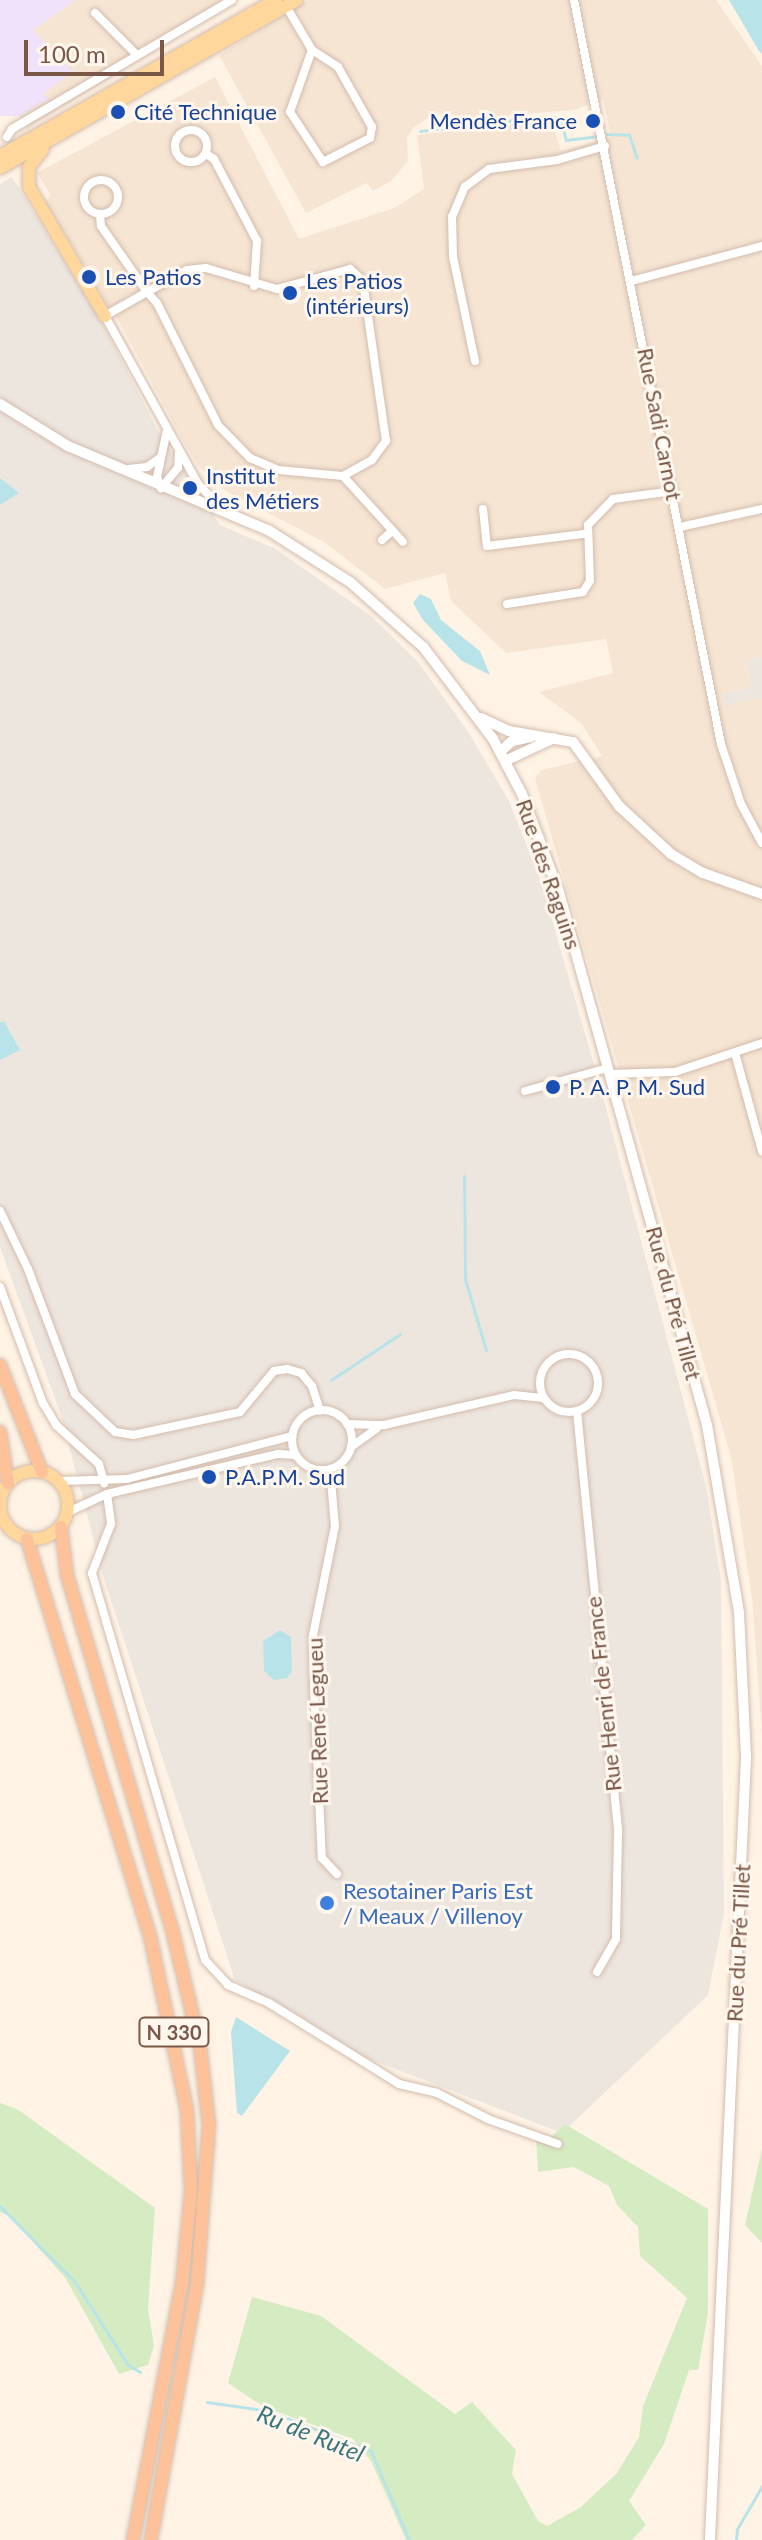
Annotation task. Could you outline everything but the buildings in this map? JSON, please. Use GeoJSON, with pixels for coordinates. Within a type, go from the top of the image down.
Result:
{"type":"FeatureCollection","features":[{"type":"Feature","properties":{"kind":"highway"},"geometry":{"type":"LineString","coordinates":[[0,1365],[42,1472]]}},
{"type":"Feature","properties":{"kind":"highway","name":"N 330"},"geometry":{"type":"LineString","coordinates":[[0,1432],[8,1483]]}},
{"type":"Feature","properties":{"kind":"highway","name":"N 330"},"geometry":{"type":"LineString","coordinates":[[61,1527],[67,1575],[172,1929],[200,2046],[209,2125],[197,2284],[151,2540]]}},
{"type":"Feature","properties":{"kind":"highway","name":"N 330"},"geometry":{"type":"LineString","coordinates":[[27,1539],[150,1936],[187,2110],[191,2192],[184,2268],[133,2540]]}},
{"type":"Feature","properties":{"kind":"main road"},"geometry":{"type":"LineString","coordinates":[[0,168],[286,2]]}},
{"type":"Feature","properties":{"kind":"main road"},"geometry":{"type":"LineString","coordinates":[[0,156],[286,2]]}},
{"type":"Feature","properties":{"kind":"main road"},"geometry":{"type":"LineString","coordinates":[[64,133],[32,159],[29,187],[105,316]]}},
{"type":"Feature","properties":{"kind":"main road"},"geometry":{"type":"LineString","coordinates":[[8,1483],[24,1472],[42,1472],[59,1481],[68,1512],[61,1527],[46,1537],[27,1539]]}},
{"type":"Feature","properties":{"kind":"main road","name":"N 330"},"geometry":{"type":"LineString","coordinates":[[8,1483],[1,1497],[2,1517],[8,1527],[27,1539]]}},
{"type":"Feature","properties":{"kind":"street"},"geometry":{"type":"LineString","coordinates":[[18,146],[3,134],[232,0]]}},
{"type":"Feature","properties":{"kind":"street","name":"Rue Sadi Carnot"},"geometry":{"type":"LineString","coordinates":[[574,0],[721,744],[741,804],[762,843]]}},
{"type":"Feature","properties":{"kind":"street"},"geometry":{"type":"LineString","coordinates":[[286,2],[312,50],[338,67],[372,127],[370,138],[323,162],[290,112],[312,50]]}},
{"type":"Feature","properties":{"kind":"street"},"geometry":{"type":"LineString","coordinates":[[95,13],[137,55]]}},
{"type":"Feature","properties":{"kind":"street"},"geometry":{"type":"LineString","coordinates":[[197,131],[206,140],[206,154],[195,162],[181,160],[176,139],[197,131]]}},
{"type":"Feature","properties":{"kind":"street"},"geometry":{"type":"LineString","coordinates":[[475,361],[453,257],[452,217],[465,187],[489,169],[605,146]]}},
{"type":"Feature","properties":{"kind":"street"},"geometry":{"type":"LineString","coordinates":[[206,154],[214,159],[257,241],[254,286]]}},
{"type":"Feature","properties":{"kind":"street"},"geometry":{"type":"LineString","coordinates":[[100,215],[114,209],[119,195],[111,183],[101,180],[88,186],[84,199],[100,215],[101,226],[147,292],[230,441],[250,458],[278,470],[343,476],[372,460],[386,441],[363,281],[350,269],[292,287],[254,286],[206,268],[187,270],[147,292],[105,316],[198,484],[226,513]]}},
{"type":"Feature","properties":{"kind":"street"},"geometry":{"type":"LineString","coordinates":[[631,281],[762,246]]}},
{"type":"Feature","properties":{"kind":"street","name":"Rue des Raguins"},"geometry":{"type":"LineString","coordinates":[[0,404],[39,431],[161,488],[226,513],[318,559],[424,648],[502,756],[559,892],[609,1071]]}},
{"type":"Feature","properties":{"kind":"street"},"geometry":{"type":"LineString","coordinates":[[161,488],[160,458],[167,430]]}},
{"type":"Feature","properties":{"kind":"street"},"geometry":{"type":"LineString","coordinates":[[161,488],[178,468],[179,451]]}},
{"type":"Feature","properties":{"kind":"street"},"geometry":{"type":"LineString","coordinates":[[121,469],[139,470],[160,458]]}},
{"type":"Feature","properties":{"kind":"street"},"geometry":{"type":"LineString","coordinates":[[343,476],[403,542]]}},
{"type":"Feature","properties":{"kind":"street"},"geometry":{"type":"LineString","coordinates":[[483,509],[487,546],[584,534],[613,499],[673,491]]}},
{"type":"Feature","properties":{"kind":"street"},"geometry":{"type":"LineString","coordinates":[[680,527],[762,509]]}},
{"type":"Feature","properties":{"kind":"street"},"geometry":{"type":"LineString","coordinates":[[382,540],[392,531]]}},
{"type":"Feature","properties":{"kind":"street"},"geometry":{"type":"LineString","coordinates":[[507,604],[583,592],[590,581],[584,534]]}},
{"type":"Feature","properties":{"kind":"street"},"geometry":{"type":"LineString","coordinates":[[473,712],[509,731],[559,736],[581,751],[619,806],[671,854],[703,873],[762,894]]}},
{"type":"Feature","properties":{"kind":"street"},"geometry":{"type":"LineString","coordinates":[[502,756],[512,741],[545,735]]}},
{"type":"Feature","properties":{"kind":"street"},"geometry":{"type":"LineString","coordinates":[[502,756],[559,736]]}},
{"type":"Feature","properties":{"kind":"street"},"geometry":{"type":"LineString","coordinates":[[525,1091],[609,1071],[675,1072],[762,1043]]}},
{"type":"Feature","properties":{"kind":"street"},"geometry":{"type":"LineString","coordinates":[[735,1053],[762,1151]]}},
{"type":"Feature","properties":{"kind":"street","name":"Rue du Pré Tillet"},"geometry":{"type":"LineString","coordinates":[[609,1071],[707,1425],[739,1613],[746,1758],[710,2540]]}},
{"type":"Feature","properties":{"kind":"street"},"geometry":{"type":"LineString","coordinates":[[0,1211],[28,1269],[75,1394],[115,1432],[133,1435],[240,1412],[268,1376],[287,1369],[301,1373],[312,1386],[320,1411]]}},
{"type":"Feature","properties":{"kind":"street"},"geometry":{"type":"LineString","coordinates":[[0,1287],[43,1403],[56,1425],[99,1464],[104,1483]]}},
{"type":"Feature","properties":{"kind":"street"},"geometry":{"type":"LineString","coordinates":[[514,1395],[544,1398],[558,1410],[577,1411],[598,1391],[591,1363],[564,1354],[547,1363],[540,1380],[544,1398]]}},
{"type":"Feature","properties":{"kind":"street"},"geometry":{"type":"LineString","coordinates":[[59,1481],[104,1483],[264,1447],[292,1436],[302,1418],[320,1411],[335,1414],[347,1424],[384,1425],[514,1395],[540,1380]]}},
{"type":"Feature","properties":{"kind":"street","name":"Rue Henri de France"},"geometry":{"type":"LineString","coordinates":[[577,1411],[618,1832],[616,1939],[597,1972]]}},
{"type":"Feature","properties":{"kind":"street"},"geometry":{"type":"LineString","coordinates":[[347,1424],[351,1447]]}},
{"type":"Feature","properties":{"kind":"street"},"geometry":{"type":"LineString","coordinates":[[292,1436],[296,1455],[311,1468],[330,1469],[344,1461],[351,1447],[384,1425]]}},
{"type":"Feature","properties":{"kind":"street"},"geometry":{"type":"LineString","coordinates":[[68,1512],[107,1494],[278,1454],[296,1455]]}},
{"type":"Feature","properties":{"kind":"street","name":"Rue René Legueu"},"geometry":{"type":"LineString","coordinates":[[330,1469],[335,1526],[313,1635],[322,1858],[337,1874]]}},
{"type":"Feature","properties":{"kind":"street"},"geometry":{"type":"LineString","coordinates":[[107,1494],[111,1524],[92,1573],[205,1960],[228,1985],[269,2003],[399,2084],[437,2093],[488,2119],[558,2144]]}},
{"type":"Feature","properties":{"kind":"shaded area"},"geometry":{"type":"Polygon","coordinates":[[[0,0],[76,0],[33,30],[73,72],[43,94],[49,99],[20,116],[0,116],[0,0]]]}},
{"type":"Feature","properties":{"kind":"shaded area"},"geometry":{"type":"Polygon","coordinates":[[[76,0],[238,0],[27,129],[20,116],[48,100],[43,94],[33,30],[76,0]]]}},
{"type":"Feature","properties":{"kind":"shaded area"},"geometry":{"type":"Polygon","coordinates":[[[309,0],[716,0],[762,66],[762,657],[746,660],[751,688],[722,694],[762,698],[762,1733],[752,1599],[731,1457],[535,779],[541,770],[602,756],[581,723],[539,692],[613,673],[606,639],[506,653],[451,601],[445,573],[385,589],[324,542],[226,491],[198,466],[186,446],[121,325],[46,203],[50,194],[37,173],[215,77],[299,239],[394,208],[424,189],[417,135],[552,121],[561,151],[611,137],[603,99],[574,110],[475,118],[436,113],[413,128],[407,138],[408,161],[391,181],[373,191],[367,183],[306,213],[219,55],[309,0]]]}},
{"type":"Feature","properties":{"kind":"shaded area"},"geometry":{"type":"Polygon","coordinates":[[[12,177],[103,324],[158,431],[220,525],[276,549],[371,616],[418,662],[469,733],[509,801],[541,882],[598,1078],[706,1486],[721,1581],[724,1913],[708,1995],[562,2133],[359,2055],[235,1980],[103,1576],[62,1418],[0,1247],[0,184],[12,177]]]}},
{"type":"Feature","properties":{"kind":"shaded area"},"geometry":{"type":"Polygon","coordinates":[[[762,657],[762,698],[724,706],[722,694],[751,688],[746,660],[762,657]]]}},
{"type":"Feature","properties":{"kind":"green space"},"geometry":{"type":"Polygon","coordinates":[[[0,2103],[17,2109],[155,2208],[148,2309],[154,2346],[148,2365],[119,2374],[66,2279],[11,2217],[0,2212],[0,2103]]]}},
{"type":"Feature","properties":{"kind":"green space"},"geometry":{"type":"Polygon","coordinates":[[[565,2124],[708,2209],[708,2313],[698,2370],[689,2370],[664,2444],[629,2501],[646,2525],[632,2540],[406,2540],[371,2461],[353,2439],[264,2407],[228,2383],[252,2297],[321,2316],[455,2414],[472,2402],[516,2450],[512,2474],[538,2521],[547,2526],[581,2507],[617,2473],[639,2437],[643,2406],[687,2298],[640,2256],[638,2227],[617,2205],[609,2186],[574,2167],[538,2172],[536,2138],[545,2143],[565,2124]]]}},
{"type":"Feature","properties":{"kind":"green space"},"geometry":{"type":"Polygon","coordinates":[[[762,2148],[762,2243],[745,2225],[762,2148]]]}},
{"type":"Feature","properties":{"kind":"water"},"geometry":{"type":"Polygon","coordinates":[[[729,0],[762,0],[762,54],[759,51],[729,0]]]}},
{"type":"Feature","properties":{"kind":"water"},"geometry":{"type":"Polygon","coordinates":[[[0,478],[19,493],[0,505],[0,478]]]}},
{"type":"Feature","properties":{"kind":"water"},"geometry":{"type":"Polygon","coordinates":[[[420,594],[431,599],[441,620],[480,651],[490,675],[462,661],[423,620],[413,603],[420,594]]]}},
{"type":"Feature","properties":{"kind":"water"},"geometry":{"type":"Polygon","coordinates":[[[4,1021],[20,1050],[0,1060],[0,1023],[4,1021]]]}},
{"type":"Feature","properties":{"kind":"water"},"geometry":{"type":"Polygon","coordinates":[[[280,1630],[291,1637],[292,1671],[287,1678],[274,1680],[264,1671],[263,1641],[280,1630]]]}},
{"type":"Feature","properties":{"kind":"water"},"geometry":{"type":"Polygon","coordinates":[[[236,2017],[290,2051],[242,2116],[237,2113],[231,2032],[236,2017]]]}},
{"type":"Feature","properties":{"kind":"waterway"},"geometry":{"type":"LineString","coordinates":[[420,131],[547,116],[560,118],[566,140],[597,136]]}},
{"type":"Feature","properties":{"kind":"waterway"},"geometry":{"type":"LineString","coordinates":[[606,134],[629,135],[637,158]]}},
{"type":"Feature","properties":{"kind":"waterway"},"geometry":{"type":"LineString","coordinates":[[464,1176],[465,1279],[486,1350]]}},
{"type":"Feature","properties":{"kind":"waterway"},"geometry":{"type":"LineString","coordinates":[[331,1380],[400,1334]]}},
{"type":"Feature","properties":{"kind":"waterway","name":"Ru de Rutel"},"geometry":{"type":"LineString","coordinates":[[0,2206],[75,2282],[128,2365],[140,2372]]}},
{"type":"Feature","properties":{"kind":"waterway","name":"Ru de Rutel"},"geometry":{"type":"LineString","coordinates":[[207,2402],[269,2411],[371,2451],[409,2540]]}},
{"type":"Feature","properties":{"kind":"waterway","name":"Ru de Rutel"},"geometry":{"type":"LineString","coordinates":[[736,2540],[737,2529],[762,2486]]}},
{"type":"Feature","properties":{"kind":"place","name":"Cité Technique"},"geometry":{"type":"Point","coordinates":[118,112]}},
{"type":"Feature","properties":{"kind":"place","name":"Mendès France"},"geometry":{"type":"Point","coordinates":[593,121]}},
{"type":"Feature","properties":{"kind":"place","name":"Les Patios"},"geometry":{"type":"Point","coordinates":[89,277]}},
{"type":"Feature","properties":{"kind":"place","name":"Les Patios (intérieurs)"},"geometry":{"type":"Point","coordinates":[290,293]}},
{"type":"Feature","properties":{"kind":"place","name":"Institut des Métiers"},"geometry":{"type":"Point","coordinates":[190,488]}},
{"type":"Feature","properties":{"kind":"place","name":"P. A. P. M. Sud"},"geometry":{"type":"Point","coordinates":[553,1087]}},
{"type":"Feature","properties":{"kind":"place","name":"P.A.P.M. Sud"},"geometry":{"type":"Point","coordinates":[209,1477]}},
{"type":"Feature","properties":{"kind":"place","name":"Resotainer Paris Est / Meaux / Villenoy"},"geometry":{"type":"Point","coordinates":[327,1903]}}]}
